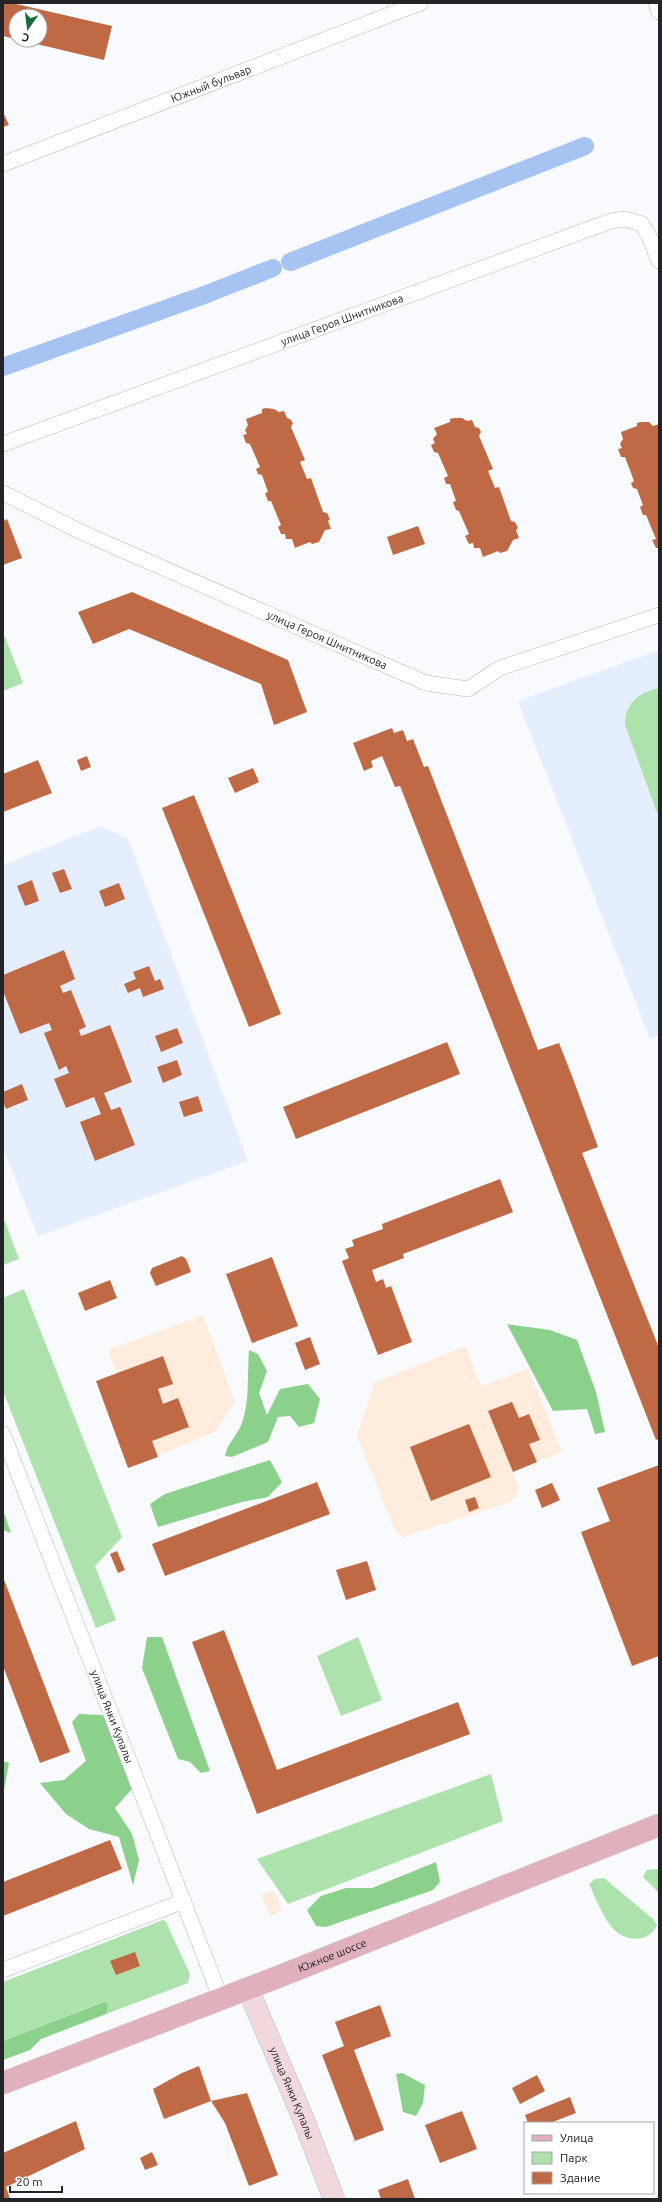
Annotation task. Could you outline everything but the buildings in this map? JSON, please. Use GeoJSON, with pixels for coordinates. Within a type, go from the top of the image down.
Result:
{"type":"FeatureCollection","features":[{"type":"Feature","properties":{"kind":"main road","name":"Южное шоссе"},"geometry":{"type":"LineString","coordinates":[[3,2083],[248,1989],[659,1825]]}},
{"type":"Feature","properties":{"kind":"street","name":"Южный бульвар"},"geometry":{"type":"LineString","coordinates":[[3,164],[420,3]]}},
{"type":"Feature","properties":{"kind":"street"},"geometry":{"type":"LineString","coordinates":[[656,3],[659,12]]}},
{"type":"Feature","properties":{"kind":"street","name":"улица Героя Шнитникова"},"geometry":{"type":"LineString","coordinates":[[3,444],[611,221],[625,218],[642,224],[649,236],[659,261]]}},
{"type":"Feature","properties":{"kind":"street","name":"улица Героя Шнитникова"},"geometry":{"type":"LineString","coordinates":[[3,493],[81,532],[426,683],[468,689],[500,668],[659,615]]}},
{"type":"Feature","properties":{"kind":"street","name":"улица Янки Купалы"},"geometry":{"type":"LineString","coordinates":[[3,1434],[221,1999]]}},
{"type":"Feature","properties":{"kind":"street"},"geometry":{"type":"LineString","coordinates":[[3,1970],[184,1901]]}},
{"type":"Feature","properties":{"kind":"street","name":"улица Янки Купалы"},"geometry":{"type":"LineString","coordinates":[[248,1989],[303,2118],[334,2199]]}},
{"type":"Feature","properties":{"kind":"shaded area"},"geometry":{"type":"Polygon","coordinates":[[[659,650],[659,1035],[650,1039],[518,701],[659,650]]]}},
{"type":"Feature","properties":{"kind":"shaded area"},"geometry":{"type":"Polygon","coordinates":[[[101,826],[128,839],[248,1161],[38,1236],[3,1148],[3,865],[101,826]]]}},
{"type":"Feature","properties":{"kind":"shaded area"},"geometry":{"type":"Polygon","coordinates":[[[203,1315],[235,1402],[215,1432],[128,1468],[96,1381],[117,1373],[108,1350],[203,1315]]]}},
{"type":"Feature","properties":{"kind":"shaded area"},"geometry":{"type":"Polygon","coordinates":[[[465,1346],[481,1386],[528,1368],[562,1452],[513,1471],[519,1489],[511,1502],[403,1537],[395,1531],[357,1436],[374,1383],[465,1346]]]}},
{"type":"Feature","properties":{"kind":"shaded area"},"geometry":{"type":"Polygon","coordinates":[[[274,1890],[282,1911],[270,1916],[261,1895],[274,1890]]]}},
{"type":"Feature","properties":{"kind":"green space"},"geometry":{"type":"Polygon","coordinates":[[[5,637],[23,683],[3,691],[3,638],[5,637]]]}},
{"type":"Feature","properties":{"kind":"green space"},"geometry":{"type":"Polygon","coordinates":[[[659,688],[659,818],[625,725],[625,718],[630,705],[634,700],[652,690],[659,688]]]}},
{"type":"Feature","properties":{"kind":"green space"},"geometry":{"type":"Polygon","coordinates":[[[3,1216],[19,1259],[3,1265],[3,1216]]]}},
{"type":"Feature","properties":{"kind":"green space"},"geometry":{"type":"Polygon","coordinates":[[[24,1289],[122,1537],[95,1566],[116,1620],[96,1628],[3,1391],[3,1298],[24,1289]]]}},
{"type":"Feature","properties":{"kind":"green space"},"geometry":{"type":"Polygon","coordinates":[[[507,1324],[550,1330],[577,1340],[596,1392],[605,1432],[595,1434],[587,1409],[553,1411],[507,1324]]]}},
{"type":"Feature","properties":{"kind":"green space"},"geometry":{"type":"Polygon","coordinates":[[[249,1350],[258,1354],[267,1371],[259,1393],[267,1415],[280,1389],[308,1384],[320,1399],[314,1423],[299,1427],[290,1416],[278,1417],[268,1442],[232,1457],[225,1456],[226,1451],[240,1427],[245,1414],[249,1350]]]}},
{"type":"Feature","properties":{"kind":"green space"},"geometry":{"type":"Polygon","coordinates":[[[270,1460],[282,1482],[268,1497],[242,1502],[158,1527],[150,1504],[165,1494],[270,1460]]]}},
{"type":"Feature","properties":{"kind":"green space"},"geometry":{"type":"Polygon","coordinates":[[[3,1510],[11,1533],[3,1530],[3,1510]]]}},
{"type":"Feature","properties":{"kind":"green space"},"geometry":{"type":"Polygon","coordinates":[[[147,1637],[162,1637],[210,1771],[201,1773],[190,1762],[178,1759],[142,1668],[147,1637]]]}},
{"type":"Feature","properties":{"kind":"green space"},"geometry":{"type":"Polygon","coordinates":[[[358,1637],[382,1700],[341,1716],[317,1656],[358,1637]]]}},
{"type":"Feature","properties":{"kind":"green space"},"geometry":{"type":"Polygon","coordinates":[[[79,1714],[103,1715],[132,1789],[115,1808],[132,1834],[139,1860],[133,1885],[119,1837],[89,1829],[66,1814],[40,1783],[64,1780],[86,1761],[72,1722],[79,1714]]]}},
{"type":"Feature","properties":{"kind":"green space"},"geometry":{"type":"Polygon","coordinates":[[[3,1761],[9,1763],[3,1795],[3,1761]]]}},
{"type":"Feature","properties":{"kind":"green space"},"geometry":{"type":"Polygon","coordinates":[[[491,1774],[503,1821],[288,1904],[257,1859],[491,1774]]]}},
{"type":"Feature","properties":{"kind":"green space"},"geometry":{"type":"Polygon","coordinates":[[[436,1862],[440,1882],[433,1890],[326,1927],[316,1926],[307,1910],[321,1896],[346,1888],[372,1888],[436,1862]]]}},
{"type":"Feature","properties":{"kind":"green space"},"geometry":{"type":"Polygon","coordinates":[[[657,1869],[659,1871],[659,1893],[643,1877],[647,1870],[657,1869]]]}},
{"type":"Feature","properties":{"kind":"green space"},"geometry":{"type":"Polygon","coordinates":[[[604,1878],[653,1919],[657,1925],[650,1934],[641,1938],[630,1938],[621,1935],[608,1922],[589,1884],[595,1879],[604,1878]]]}},
{"type":"Feature","properties":{"kind":"green space"},"geometry":{"type":"Polygon","coordinates":[[[163,1920],[166,1922],[190,1974],[188,1983],[106,2014],[108,2007],[105,2001],[3,2041],[3,1982],[163,1920]]]}},
{"type":"Feature","properties":{"kind":"green space"},"geometry":{"type":"Polygon","coordinates":[[[106,2001],[108,2007],[106,2014],[41,2039],[30,2050],[3,2060],[3,2041],[106,2001]]]}},
{"type":"Feature","properties":{"kind":"green space"},"geometry":{"type":"Polygon","coordinates":[[[402,2073],[425,2085],[423,2103],[416,2116],[403,2112],[396,2074],[402,2073]]]}},
{"type":"Feature","properties":{"kind":"waterway"},"geometry":{"type":"LineString","coordinates":[[290,262],[585,146]]}},
{"type":"Feature","properties":{"kind":"waterway"},"geometry":{"type":"LineString","coordinates":[[3,367],[207,294],[273,268]]}}]}
